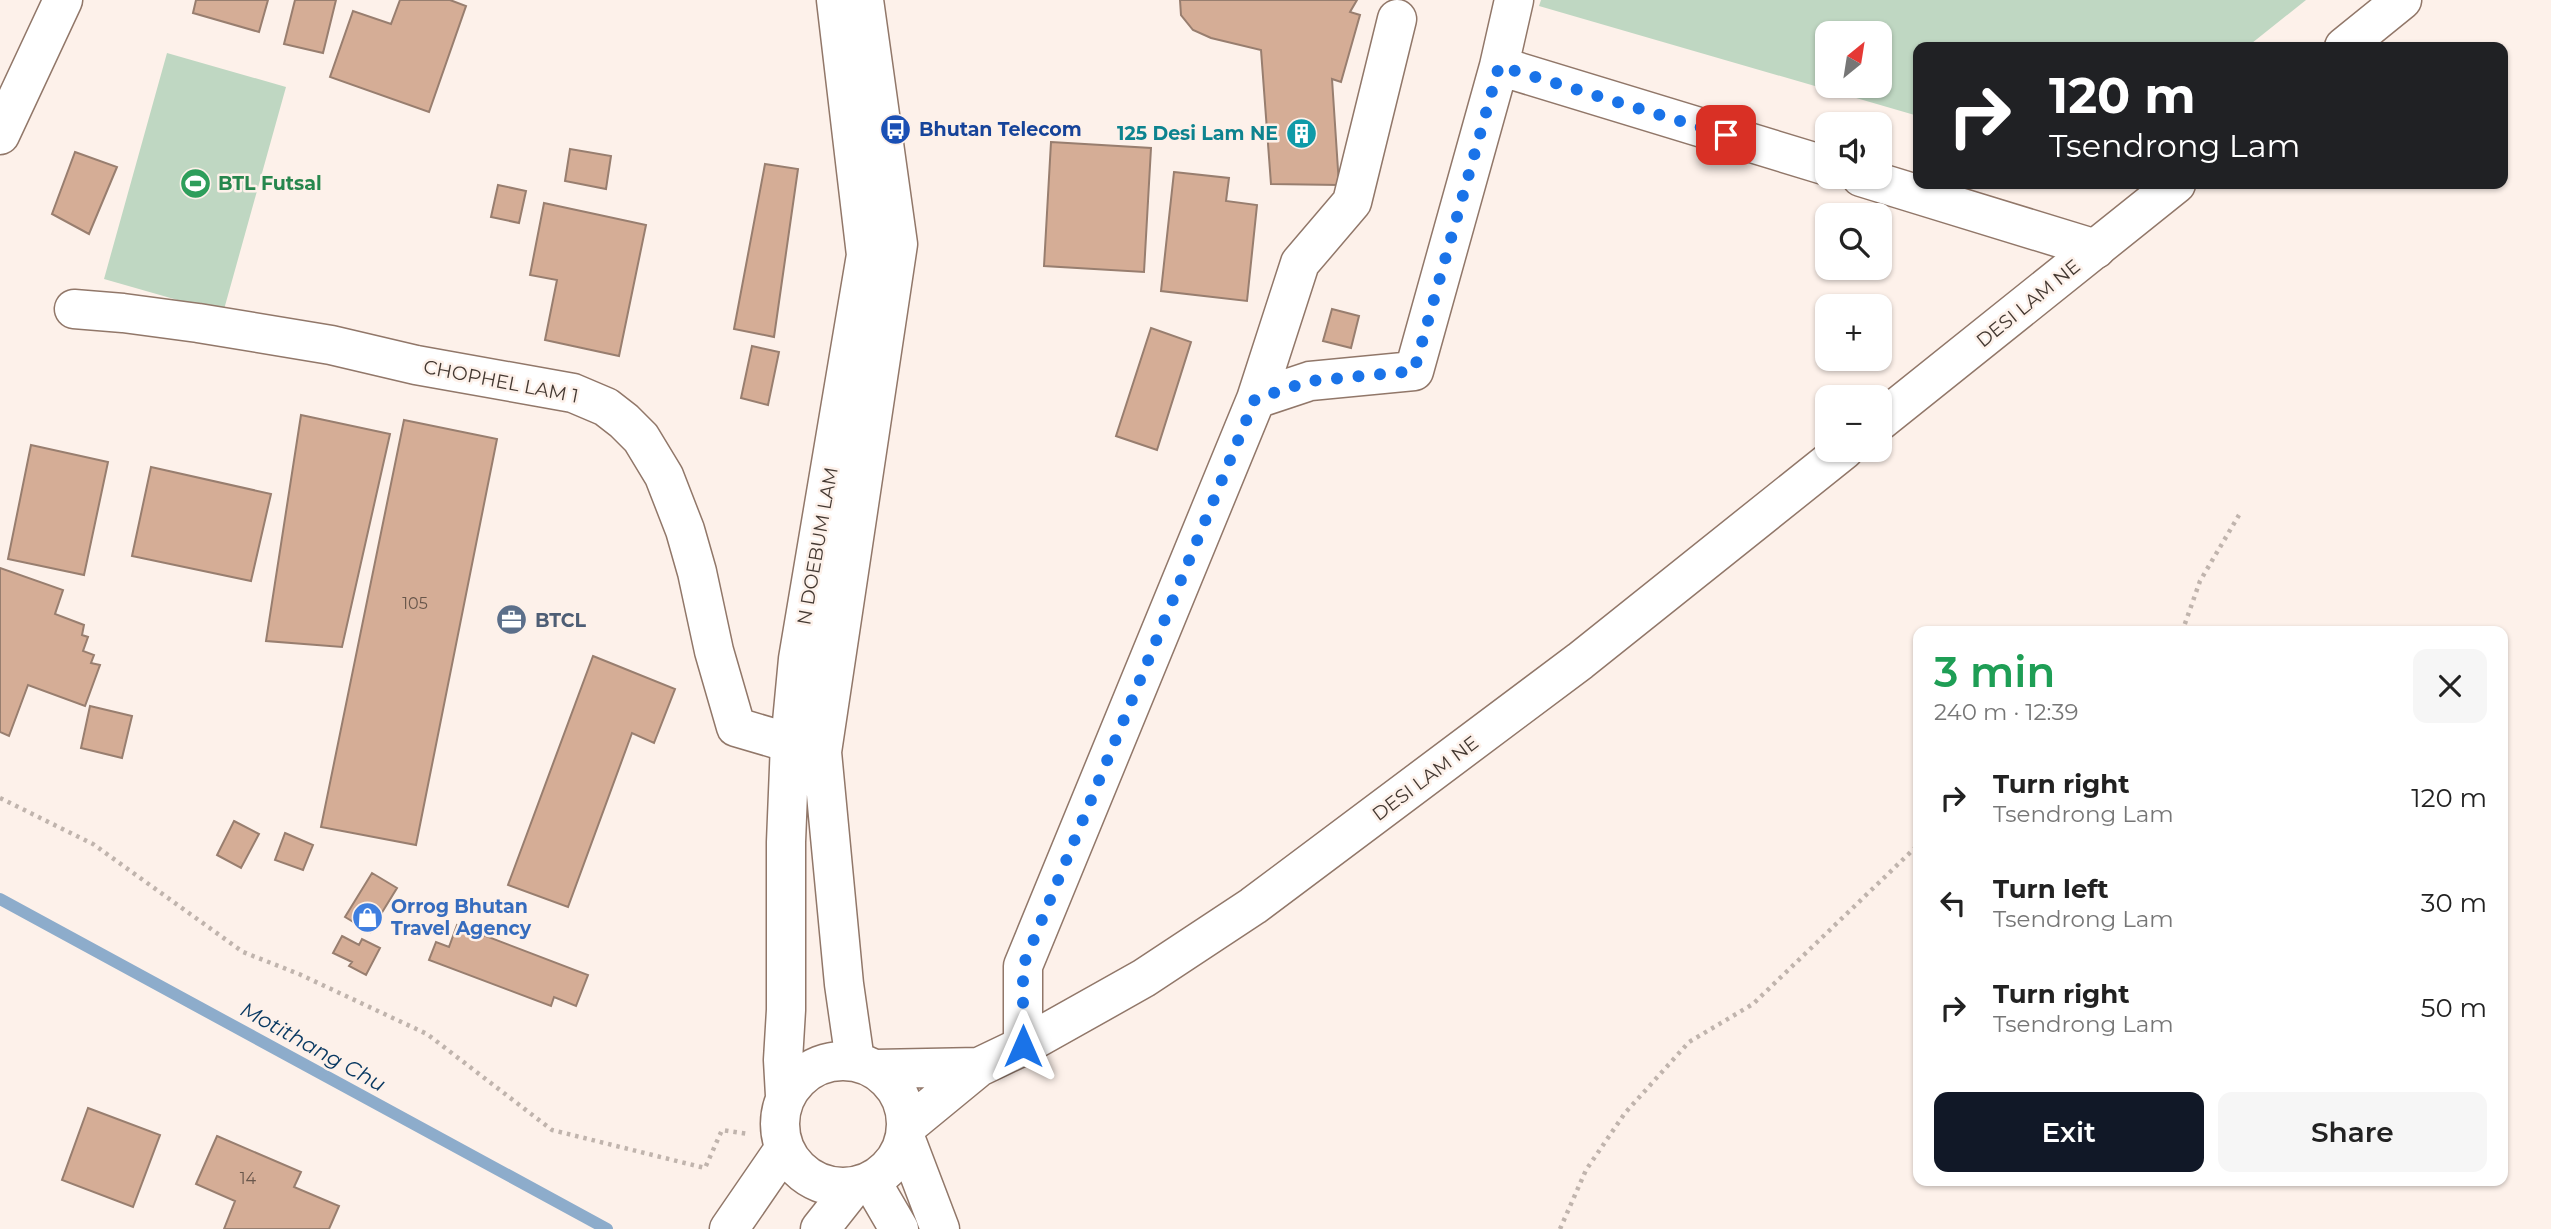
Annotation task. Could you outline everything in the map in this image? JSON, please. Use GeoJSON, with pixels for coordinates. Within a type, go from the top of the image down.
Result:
{"type":"FeatureCollection","features":[{"type":"Feature","properties":{"kind":"main road"},"geometry":{"type":"LineString","coordinates":[[0,135],[63,0]]}},
{"type":"Feature","properties":{"kind":"main road","name":"N DOEBUM LAM"},"geometry":{"type":"LineString","coordinates":[[785,1096],[783,1060],[786,996],[786,842],[790,743],[798,659],[866,255],[836,0]]}},
{"type":"Feature","properties":{"kind":"main road","name":"N DOEBUM LAM"},"geometry":{"type":"LineString","coordinates":[[864,0],[898,244],[822,752],[844,984],[865,1065]]}},
{"type":"Feature","properties":{"kind":"main road"},"geometry":{"type":"LineString","coordinates":[[1255,399],[1310,381],[1414,371],[1499,66],[1514,0]]}},
{"type":"Feature","properties":{"kind":"main road"},"geometry":{"type":"LineString","coordinates":[[2350,42],[2402,0]]}},
{"type":"Feature","properties":{"kind":"main road"},"geometry":{"type":"LineString","coordinates":[[1023,1046],[1023,966],[1255,399],[1300,263],[1352,202],[1397,19]]}},
{"type":"Feature","properties":{"kind":"main road"},"geometry":{"type":"LineString","coordinates":[[1499,66],[1815,162]]}},
{"type":"Feature","properties":{"kind":"main road"},"geometry":{"type":"LineString","coordinates":[[1892,186],[2096,248]]}},
{"type":"Feature","properties":{"kind":"main road","name":"DESI LAM NE"},"geometry":{"type":"LineString","coordinates":[[1892,411],[2170,189]]}},
{"type":"Feature","properties":{"kind":"main road","name":"CHOPHEL LAM 1"},"geometry":{"type":"LineString","coordinates":[[75,309],[123,313],[282,336],[429,367],[573,393],[606,407],[640,438],[664,476],[691,551],[714,651],[736,727],[790,743]]}},
{"type":"Feature","properties":{"kind":"main road","name":"DESI LAM NE"},"geometry":{"type":"LineString","coordinates":[[979,1067],[1023,1046],[1144,978],[1253,906],[1569,670],[1829,462]]}},
{"type":"Feature","properties":{"kind":"main road"},"geometry":{"type":"LineString","coordinates":[[863,1184],[837,1187],[813,1180],[793,1164],[783,1144],[780,1114],[785,1096],[800,1077],[821,1063],[979,1067]]}},
{"type":"Feature","properties":{"kind":"main road"},"geometry":{"type":"LineString","coordinates":[[865,1065],[889,1079],[899,1093],[905,1110],[906,1132],[940,1229]]}},
{"type":"Feature","properties":{"kind":"main road"},"geometry":{"type":"LineString","coordinates":[[820,1229],[863,1184],[887,1170],[899,1154],[906,1132],[979,1067]]}},
{"type":"Feature","properties":{"kind":"main road"},"geometry":{"type":"LineString","coordinates":[[739,1215],[783,1144]]}},
{"type":"Feature","properties":{"kind":"main road"},"geometry":{"type":"LineString","coordinates":[[863,1184],[899,1229]]}},
{"type":"Feature","properties":{"kind":"path"},"geometry":{"type":"LineString","coordinates":[[2184,626],[2200,581],[2239,515]]}},
{"type":"Feature","properties":{"kind":"path"},"geometry":{"type":"LineString","coordinates":[[0,799],[93,844],[243,952],[299,974],[427,1034],[552,1130],[705,1168],[722,1130],[783,1144]]}},
{"type":"Feature","properties":{"kind":"path"},"geometry":{"type":"LineString","coordinates":[[1560,1229],[1586,1170],[1625,1114],[1689,1042],[1753,1004],[1913,850]]}},
{"type":"Feature","properties":{"kind":"green space"},"geometry":{"type":"Polygon","coordinates":[[[1541,0],[2306,0],[2253,42],[1913,42],[1913,115],[1856,98],[1892,98],[1892,21],[1815,21],[1815,86],[1539,6],[1541,0]]]}},
{"type":"Feature","properties":{"kind":"green space","name":"BTL Futsal"},"geometry":{"type":"Polygon","coordinates":[[[167,53],[286,87],[223,313],[104,279],[167,53]]]}},
{"type":"Feature","properties":{"kind":"building"},"geometry":{"type":"Polygon","coordinates":[[[196,0],[268,0],[259,32],[193,13],[196,0]]]}},
{"type":"Feature","properties":{"kind":"building"},"geometry":{"type":"Polygon","coordinates":[[[295,0],[336,0],[323,53],[284,44],[295,0]]]}},
{"type":"Feature","properties":{"kind":"building"},"geometry":{"type":"Polygon","coordinates":[[[400,0],[450,0],[466,6],[429,112],[330,77],[353,11],[391,24],[400,0]]]}},
{"type":"Feature","properties":{"kind":"building","name":"125 Desi Lam NE"},"geometry":{"type":"Polygon","coordinates":[[[1180,0],[1357,0],[1350,12],[1360,15],[1341,82],[1332,79],[1339,185],[1271,184],[1261,50],[1211,38],[1193,30],[1181,15],[1180,0]]]}},
{"type":"Feature","properties":{"kind":"building"},"geometry":{"type":"Polygon","coordinates":[[[1051,142],[1151,148],[1144,272],[1044,266],[1051,142]]]}},
{"type":"Feature","properties":{"kind":"building"},"geometry":{"type":"Polygon","coordinates":[[[570,149],[611,156],[606,189],[565,181],[570,149]]]}},
{"type":"Feature","properties":{"kind":"building"},"geometry":{"type":"Polygon","coordinates":[[[75,152],[117,167],[89,234],[52,214],[75,152]]]}},
{"type":"Feature","properties":{"kind":"building"},"geometry":{"type":"Polygon","coordinates":[[[765,164],[798,169],[774,337],[734,329],[765,164]]]}},
{"type":"Feature","properties":{"kind":"building"},"geometry":{"type":"Polygon","coordinates":[[[1174,172],[1229,178],[1226,201],[1257,205],[1247,301],[1161,291],[1174,172]]]}},
{"type":"Feature","properties":{"kind":"building"},"geometry":{"type":"Polygon","coordinates":[[[498,185],[526,191],[519,223],[491,217],[498,185]]]}},
{"type":"Feature","properties":{"kind":"building"},"geometry":{"type":"Polygon","coordinates":[[[544,203],[646,225],[619,356],[545,340],[557,280],[530,275],[544,203]]]}},
{"type":"Feature","properties":{"kind":"building"},"geometry":{"type":"Polygon","coordinates":[[[1332,309],[1359,316],[1351,348],[1323,341],[1332,309]]]}},
{"type":"Feature","properties":{"kind":"building"},"geometry":{"type":"Polygon","coordinates":[[[1151,328],[1191,342],[1157,450],[1116,436],[1151,328]]]}},
{"type":"Feature","properties":{"kind":"building"},"geometry":{"type":"Polygon","coordinates":[[[752,346],[779,352],[768,405],[741,398],[752,346]]]}},
{"type":"Feature","properties":{"kind":"building"},"geometry":{"type":"Polygon","coordinates":[[[301,415],[390,434],[342,647],[266,641],[301,415]]]}},
{"type":"Feature","properties":{"kind":"building"},"geometry":{"type":"Polygon","coordinates":[[[404,420],[497,439],[416,845],[321,827],[404,420]]]}},
{"type":"Feature","properties":{"kind":"building"},"geometry":{"type":"Polygon","coordinates":[[[31,445],[108,462],[84,575],[8,559],[31,445]]]}},
{"type":"Feature","properties":{"kind":"building"},"geometry":{"type":"Polygon","coordinates":[[[151,467],[271,494],[251,581],[132,556],[151,467]]]}},
{"type":"Feature","properties":{"kind":"building"},"geometry":{"type":"Polygon","coordinates":[[[0,568],[63,590],[55,614],[84,625],[82,635],[88,637],[83,651],[94,655],[91,663],[100,665],[85,706],[28,685],[9,736],[0,732],[0,568]]]}},
{"type":"Feature","properties":{"kind":"building"},"geometry":{"type":"Polygon","coordinates":[[[593,656],[675,689],[654,743],[632,733],[568,907],[508,885],[593,656]]]}},
{"type":"Feature","properties":{"kind":"building"},"geometry":{"type":"Polygon","coordinates":[[[90,706],[132,716],[122,758],[81,748],[90,706]]]}},
{"type":"Feature","properties":{"kind":"building"},"geometry":{"type":"Polygon","coordinates":[[[234,821],[259,834],[241,868],[217,855],[234,821]]]}},
{"type":"Feature","properties":{"kind":"building"},"geometry":{"type":"Polygon","coordinates":[[[285,833],[313,845],[303,870],[275,860],[285,833]]]}},
{"type":"Feature","properties":{"kind":"building"},"geometry":{"type":"Polygon","coordinates":[[[372,873],[397,888],[370,932],[345,917],[372,873]]]}},
{"type":"Feature","properties":{"kind":"building"},"geometry":{"type":"Polygon","coordinates":[[[457,925],[588,975],[576,1006],[554,997],[551,1006],[429,960],[436,942],[449,947],[457,925]]]}},
{"type":"Feature","properties":{"kind":"building"},"geometry":{"type":"Polygon","coordinates":[[[342,936],[359,945],[362,939],[380,948],[366,975],[349,966],[352,962],[333,953],[342,936]]]}},
{"type":"Feature","properties":{"kind":"building"},"geometry":{"type":"Polygon","coordinates":[[[88,1108],[160,1135],[133,1207],[62,1180],[88,1108]]]}},
{"type":"Feature","properties":{"kind":"building"},"geometry":{"type":"Polygon","coordinates":[[[217,1136],[301,1172],[294,1187],[339,1206],[329,1229],[224,1229],[235,1201],[196,1184],[217,1136]]]}},
{"type":"Feature","properties":{"kind":"waterway","name":"Motithang Chu"},"geometry":{"type":"LineString","coordinates":[[0,899],[607,1229]]}},
{"type":"Feature","properties":{"kind":"place","name":"Bhutan Telecom"},"geometry":{"type":"Point","coordinates":[896,129]}},
{"type":"Feature","properties":{"kind":"place","name":"125 Desi Lam NE"},"geometry":{"type":"Point","coordinates":[1301,133]}},
{"type":"Feature","properties":{"kind":"place","name":"BTL Futsal"},"geometry":{"type":"Point","coordinates":[195,183]}},
{"type":"Feature","properties":{"kind":"place","name":"BTCL"},"geometry":{"type":"Point","coordinates":[512,620]}},
{"type":"Feature","properties":{"kind":"place","name":"Orrog Bhutan Travel Agency"},"geometry":{"type":"Point","coordinates":[368,917]}},
{"type":"Feature","properties":{"kind":"route"},"geometry":{"type":"LineString","coordinates":[[1023,1046],[1023,966],[1255,399],[1310,381],[1414,371],[1499,66],[1726,135]]}}]}
